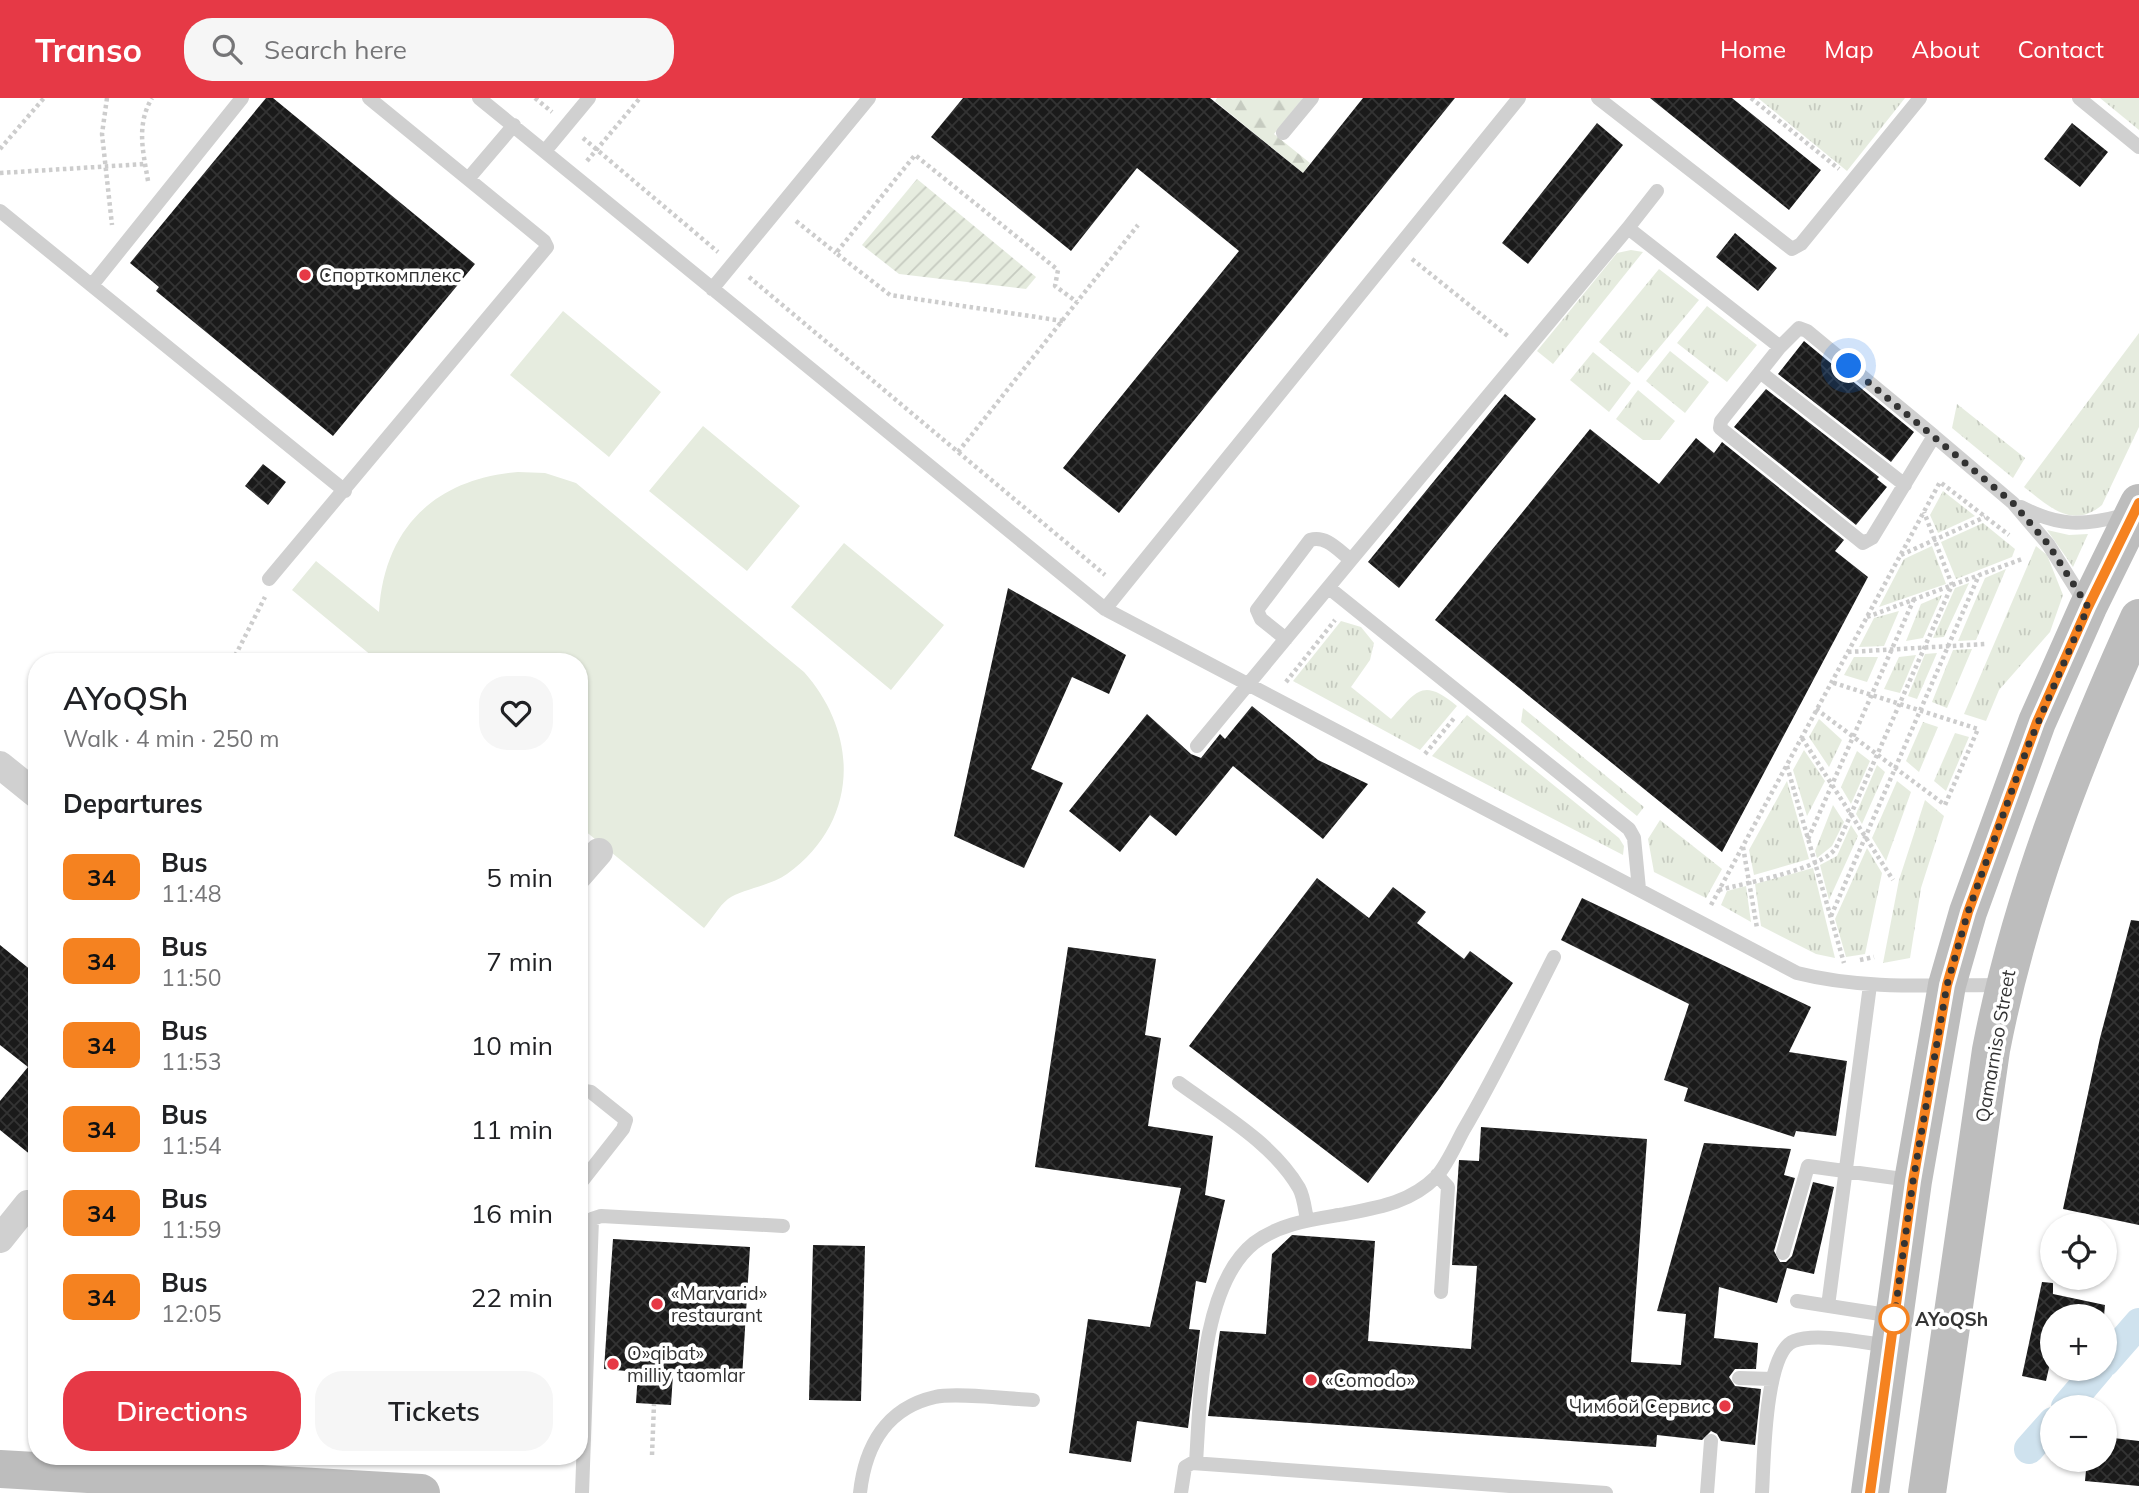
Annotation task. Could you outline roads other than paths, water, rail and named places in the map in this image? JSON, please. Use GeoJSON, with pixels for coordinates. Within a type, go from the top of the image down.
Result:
{"type":"FeatureCollection","features":[{"type":"Feature","properties":{"kind":"main road"},"geometry":{"type":"LineString","coordinates":[[1870,1493],[1913,1181],[1947,985],[1968,912],[2028,746],[2088,607],[2137,508]]}},
{"type":"Feature","properties":{"kind":"main road","name":"Qamarniso Street"},"geometry":{"type":"LineString","coordinates":[[1927,1493],[1991,1050],[2004,985],[2052,831],[2139,618]]}},
{"type":"Feature","properties":{"kind":"main road"},"geometry":{"type":"LineString","coordinates":[[21,1478],[236,1470],[421,1493]]}},
{"type":"Feature","properties":{"kind":"street"},"geometry":{"type":"LineString","coordinates":[[0,765],[28,788]]}},
{"type":"Feature","properties":{"kind":"street"},"geometry":{"type":"LineString","coordinates":[[588,865],[599,852]]}},
{"type":"Feature","properties":{"kind":"street"},"geometry":{"type":"LineString","coordinates":[[0,1239],[28,1205]]}},
{"type":"Feature","properties":{"kind":"lane"},"geometry":{"type":"LineString","coordinates":[[92,285],[242,98]]}},
{"type":"Feature","properties":{"kind":"lane"},"geometry":{"type":"LineString","coordinates":[[269,579],[546,251],[544,241],[369,98]]}},
{"type":"Feature","properties":{"kind":"lane"},"geometry":{"type":"LineString","coordinates":[[479,98],[1105,609],[1797,973],[1832,982],[1870,985],[2004,985]]}},
{"type":"Feature","properties":{"kind":"lane"},"geometry":{"type":"LineString","coordinates":[[545,151],[589,98]]}},
{"type":"Feature","properties":{"kind":"lane"},"geometry":{"type":"LineString","coordinates":[[712,289],[869,98]]}},
{"type":"Feature","properties":{"kind":"lane"},"geometry":{"type":"LineString","coordinates":[[1283,133],[1312,98]]}},
{"type":"Feature","properties":{"kind":"lane"},"geometry":{"type":"LineString","coordinates":[[1105,609],[1520,98]]}},
{"type":"Feature","properties":{"kind":"lane"},"geometry":{"type":"LineString","coordinates":[[1598,98],[1792,249],[1801,244],[1920,98]]}},
{"type":"Feature","properties":{"kind":"lane"},"geometry":{"type":"LineString","coordinates":[[2079,98],[2139,147]]}},
{"type":"Feature","properties":{"kind":"lane"},"geometry":{"type":"LineString","coordinates":[[468,179],[514,125]]}},
{"type":"Feature","properties":{"kind":"lane"},"geometry":{"type":"LineString","coordinates":[[1197,746],[1657,191]]}},
{"type":"Feature","properties":{"kind":"lane"},"geometry":{"type":"LineString","coordinates":[[0,211],[345,491]]}},
{"type":"Feature","properties":{"kind":"lane"},"geometry":{"type":"LineString","coordinates":[[1628,228],[1780,347]]}},
{"type":"Feature","properties":{"kind":"lane"},"geometry":{"type":"LineString","coordinates":[[1934,436],[1869,542],[1860,540],[1720,428],[1721,421],[1780,347],[1799,328],[1807,331],[1934,436],[2013,503],[2048,544],[2088,607]]}},
{"type":"Feature","properties":{"kind":"lane"},"geometry":{"type":"LineString","coordinates":[[1760,372],[1905,485]]}},
{"type":"Feature","properties":{"kind":"lane"},"geometry":{"type":"LineString","coordinates":[[2013,503],[2045,519],[2079,524],[2137,508]]}},
{"type":"Feature","properties":{"kind":"lane"},"geometry":{"type":"LineString","coordinates":[[1286,639],[1261,618],[1257,610],[1310,540],[1318,538],[1326,541],[1351,559]]}},
{"type":"Feature","properties":{"kind":"lane"},"geometry":{"type":"LineString","coordinates":[[1329,587],[1629,829],[1634,838],[1639,889]]}},
{"type":"Feature","properties":{"kind":"lane"},"geometry":{"type":"LineString","coordinates":[[1196,1463],[1210,1325],[1224,1288],[1244,1252],[1257,1241],[1289,1224],[1386,1206],[1407,1198],[1437,1175],[1497,1071],[1554,957]]}},
{"type":"Feature","properties":{"kind":"lane"},"geometry":{"type":"LineString","coordinates":[[1828,1306],[1848,1171],[1870,985]]}},
{"type":"Feature","properties":{"kind":"lane"},"geometry":{"type":"LineString","coordinates":[[1179,1083],[1256,1140],[1283,1166],[1301,1190],[1307,1220]]}},
{"type":"Feature","properties":{"kind":"lane"},"geometry":{"type":"LineString","coordinates":[[588,1092],[626,1120],[623,1129],[588,1174]]}},
{"type":"Feature","properties":{"kind":"lane"},"geometry":{"type":"LineString","coordinates":[[1783,1253],[1808,1166],[1913,1181]]}},
{"type":"Feature","properties":{"kind":"lane"},"geometry":{"type":"LineString","coordinates":[[1437,1175],[1448,1187],[1441,1292]]}},
{"type":"Feature","properties":{"kind":"lane"},"geometry":{"type":"LineString","coordinates":[[588,1329],[592,1219],[601,1216],[783,1226]]}},
{"type":"Feature","properties":{"kind":"lane"},"geometry":{"type":"LineString","coordinates":[[1797,1301],[1828,1306],[1892,1331]]}},
{"type":"Feature","properties":{"kind":"lane"},"geometry":{"type":"LineString","coordinates":[[1762,1493],[1772,1379],[1781,1352],[1792,1341],[1892,1331]]}},
{"type":"Feature","properties":{"kind":"lane"},"geometry":{"type":"LineString","coordinates":[[1738,1378],[1772,1379]]}},
{"type":"Feature","properties":{"kind":"lane"},"geometry":{"type":"LineString","coordinates":[[860,1493],[865,1460],[874,1437],[898,1413],[935,1396],[1033,1400]]}},
{"type":"Feature","properties":{"kind":"lane"},"geometry":{"type":"LineString","coordinates":[[1707,1493],[1711,1441]]}},
{"type":"Feature","properties":{"kind":"lane"},"geometry":{"type":"LineString","coordinates":[[1181,1493],[1185,1467],[1196,1463],[1606,1493]]}},
{"type":"Feature","properties":{"kind":"lane"},"geometry":{"type":"LineString","coordinates":[[582,1493],[583,1465]]}},
{"type":"Feature","properties":{"kind":"waterway"},"geometry":{"type":"LineString","coordinates":[[2117,1348],[2139,1323]]}},
{"type":"Feature","properties":{"kind":"waterway"},"geometry":{"type":"LineString","coordinates":[[2076,1395],[2088,1381]]}},
{"type":"Feature","properties":{"kind":"waterway"},"geometry":{"type":"LineString","coordinates":[[2029,1449],[2040,1437]]}},
{"type":"Feature","properties":{"kind":"place","name":"Спорткомплекс"},"geometry":{"type":"Point","coordinates":[305,275]}},
{"type":"Feature","properties":{"kind":"place","name":"«Marvarid» restaurant"},"geometry":{"type":"Point","coordinates":[657,1304]}},
{"type":"Feature","properties":{"kind":"place","name":"AYoQSh"},"geometry":{"type":"Point","coordinates":[1894,1319]}},
{"type":"Feature","properties":{"kind":"place","name":"O»qibat» milliy taomlar"},"geometry":{"type":"Point","coordinates":[613,1364]}},
{"type":"Feature","properties":{"kind":"place","name":"«Comodo»"},"geometry":{"type":"Point","coordinates":[1311,1380]}},
{"type":"Feature","properties":{"kind":"place","name":"Чимбой Сервис"},"geometry":{"type":"Point","coordinates":[1725,1406]}}]}
